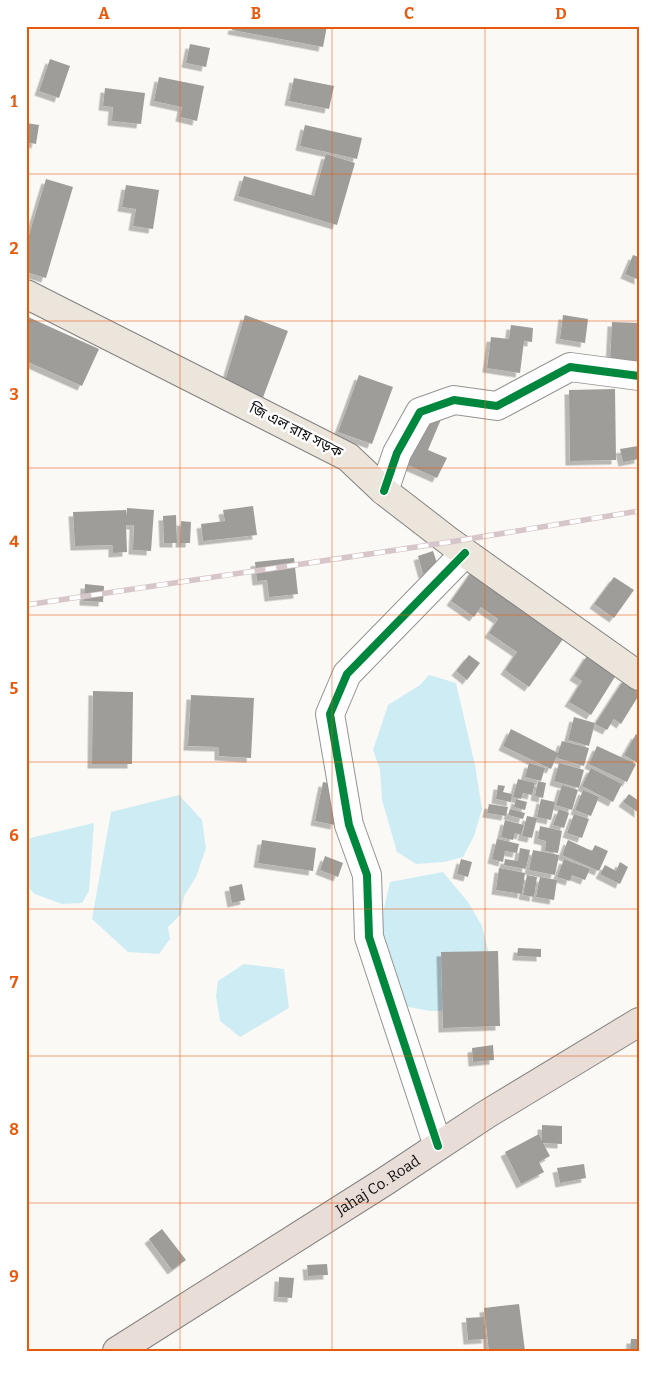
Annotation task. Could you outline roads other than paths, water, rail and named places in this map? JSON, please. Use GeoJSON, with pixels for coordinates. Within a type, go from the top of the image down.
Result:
{"type":"FeatureCollection","features":[{"type":"Feature","properties":{"kind":"highway","name":"Jahaj Co. Road"},"geometry":{"type":"LineString","coordinates":[[117,1351],[487,1114],[639,1022]]}},
{"type":"Feature","properties":{"kind":"main road","name":"জি এল রায় সড়ক"},"geometry":{"type":"LineString","coordinates":[[26,294],[348,457],[384,491],[466,553],[639,676]]}},
{"type":"Feature","properties":{"kind":"street"},"geometry":{"type":"LineString","coordinates":[[384,491],[397,454],[420,412],[454,400],[496,406],[570,367],[639,376]]}},
{"type":"Feature","properties":{"kind":"street"},"geometry":{"type":"LineString","coordinates":[[438,1146],[369,937],[367,875],[349,825],[330,714],[346,674],[466,553]]}},
{"type":"Feature","properties":{"kind":"water"},"geometry":{"type":"Polygon","coordinates":[[[429,675],[456,683],[475,765],[482,809],[474,836],[463,857],[444,862],[416,864],[397,852],[382,800],[380,769],[373,750],[388,705],[420,685],[429,675]]]}},
{"type":"Feature","properties":{"kind":"water"},"geometry":{"type":"Polygon","coordinates":[[[179,795],[202,820],[206,848],[196,877],[184,896],[181,914],[168,927],[170,939],[159,954],[128,952],[92,919],[111,812],[179,795]]]}},
{"type":"Feature","properties":{"kind":"water"},"geometry":{"type":"Polygon","coordinates":[[[94,823],[89,891],[82,903],[62,904],[35,894],[26,886],[26,839],[94,823]]]}},
{"type":"Feature","properties":{"kind":"water"},"geometry":{"type":"Polygon","coordinates":[[[443,872],[468,902],[482,926],[490,957],[459,1010],[430,1011],[398,1005],[380,925],[390,882],[443,872]]]}},
{"type":"Feature","properties":{"kind":"water"},"geometry":{"type":"Polygon","coordinates":[[[244,964],[284,969],[289,1008],[240,1037],[220,1021],[216,996],[218,981],[244,964]]]}},
{"type":"Feature","properties":{"kind":"railway"},"geometry":{"type":"LineString","coordinates":[[26,605],[450,542],[639,511]]}}]}
